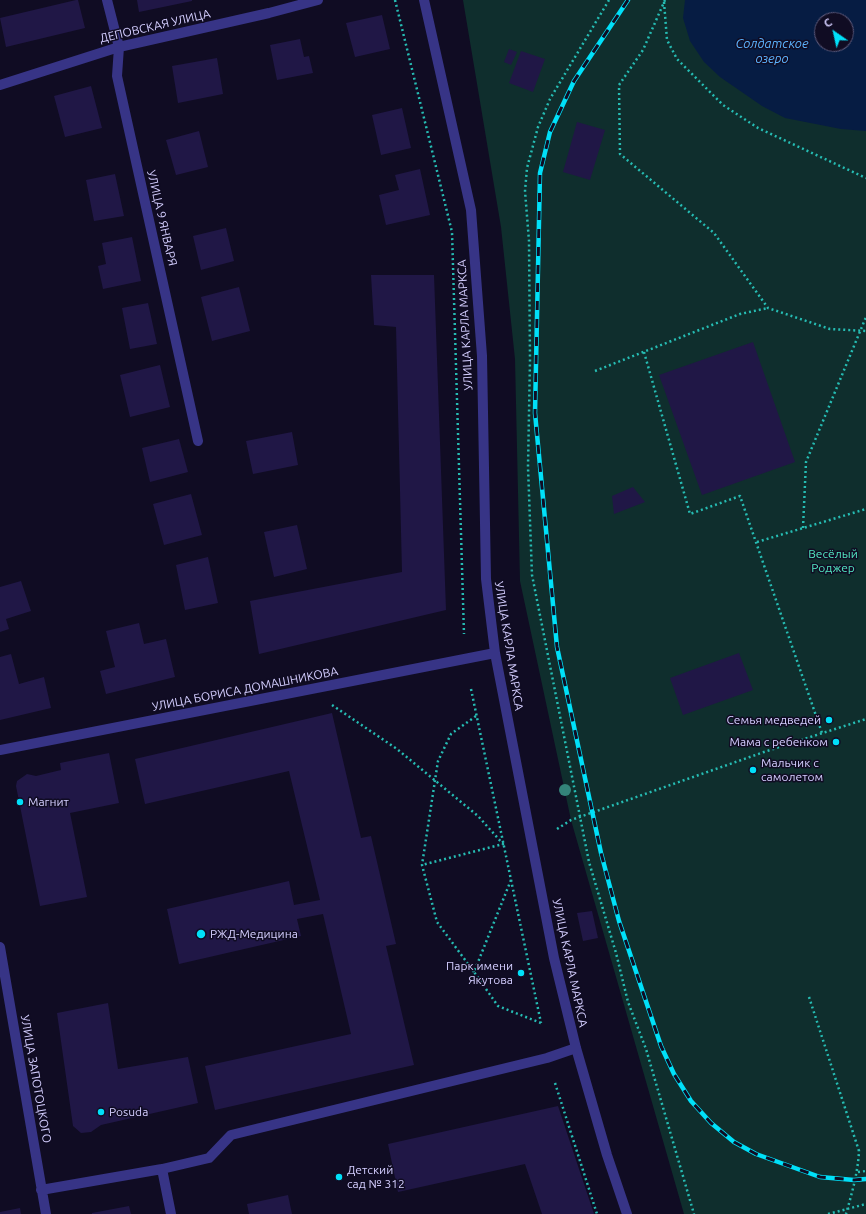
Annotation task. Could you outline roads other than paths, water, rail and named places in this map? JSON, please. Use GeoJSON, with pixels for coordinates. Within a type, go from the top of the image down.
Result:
{"type":"FeatureCollection","features":[{"type":"Feature","properties":{"kind":"street","name":"УЛИЦА 9 ЯНВАРЯ"},"geometry":{"type":"LineString","coordinates":[[107,0],[119,47],[117,76],[198,441]]}},
{"type":"Feature","properties":{"kind":"street","name":"ДЕПОВСКАЯ УЛИЦА"},"geometry":{"type":"LineString","coordinates":[[0,84],[119,47],[270,13],[318,0]]}},
{"type":"Feature","properties":{"kind":"street","name":"УЛИЦА КАРЛА МАРКСА"},"geometry":{"type":"LineString","coordinates":[[424,0],[471,210],[482,356],[486,579],[495,653],[554,958],[576,1048],[626,1214]]}},
{"type":"Feature","properties":{"kind":"street","name":"УЛИЦА БОРИСА ДОМАШНИКОВА"},"geometry":{"type":"LineString","coordinates":[[0,750],[495,653]]}},
{"type":"Feature","properties":{"kind":"street","name":"УЛИЦА ЗАПОТОЦКОГО"},"geometry":{"type":"LineString","coordinates":[[0,947],[46,1214]]}},
{"type":"Feature","properties":{"kind":"street"},"geometry":{"type":"LineString","coordinates":[[41,1190],[162,1169],[209,1158],[231,1135],[547,1058],[576,1048]]}},
{"type":"Feature","properties":{"kind":"street"},"geometry":{"type":"LineString","coordinates":[[162,1169],[171,1214]]}},
{"type":"Feature","properties":{"kind":"water","name":"Солдатское озеро"},"geometry":{"type":"Polygon","coordinates":[[[685,0],[866,0],[866,131],[841,129],[785,118],[762,106],[720,77],[704,62],[690,41],[683,18],[685,0]]]}},
{"type":"Feature","properties":{"kind":"railway"},"geometry":{"type":"LineString","coordinates":[[628,0],[574,81],[550,132],[540,173],[535,413],[557,647],[601,853],[619,921],[661,1046],[674,1074],[691,1101],[711,1123],[734,1142],[756,1154],[820,1177],[854,1180],[866,1179]]}},
{"type":"Feature","properties":{"kind":"place","name":"Семья медведей"},"geometry":{"type":"Point","coordinates":[829,720]}},
{"type":"Feature","properties":{"kind":"place","name":"Мама с ребенком"},"geometry":{"type":"Point","coordinates":[836,742]}},
{"type":"Feature","properties":{"kind":"place","name":"Мальчик с самолетом"},"geometry":{"type":"Point","coordinates":[753,770]}},
{"type":"Feature","properties":{"kind":"place","name":"Магнит"},"geometry":{"type":"Point","coordinates":[20,802]}},
{"type":"Feature","properties":{"kind":"place","name":"РЖД-Медицина"},"geometry":{"type":"Point","coordinates":[201,934]}},
{"type":"Feature","properties":{"kind":"place","name":"Парк имени Якутова"},"geometry":{"type":"Point","coordinates":[521,973]}},
{"type":"Feature","properties":{"kind":"place","name":"Posuda"},"geometry":{"type":"Point","coordinates":[101,1112]}},
{"type":"Feature","properties":{"kind":"place","name":"Детский сад № 312"},"geometry":{"type":"Point","coordinates":[339,1177]}},
{"type":"Feature","properties":{"kind":"park label","name":"Весёлый Роджер"},"geometry":{"type":"Point","coordinates":[833,561]}}]}
